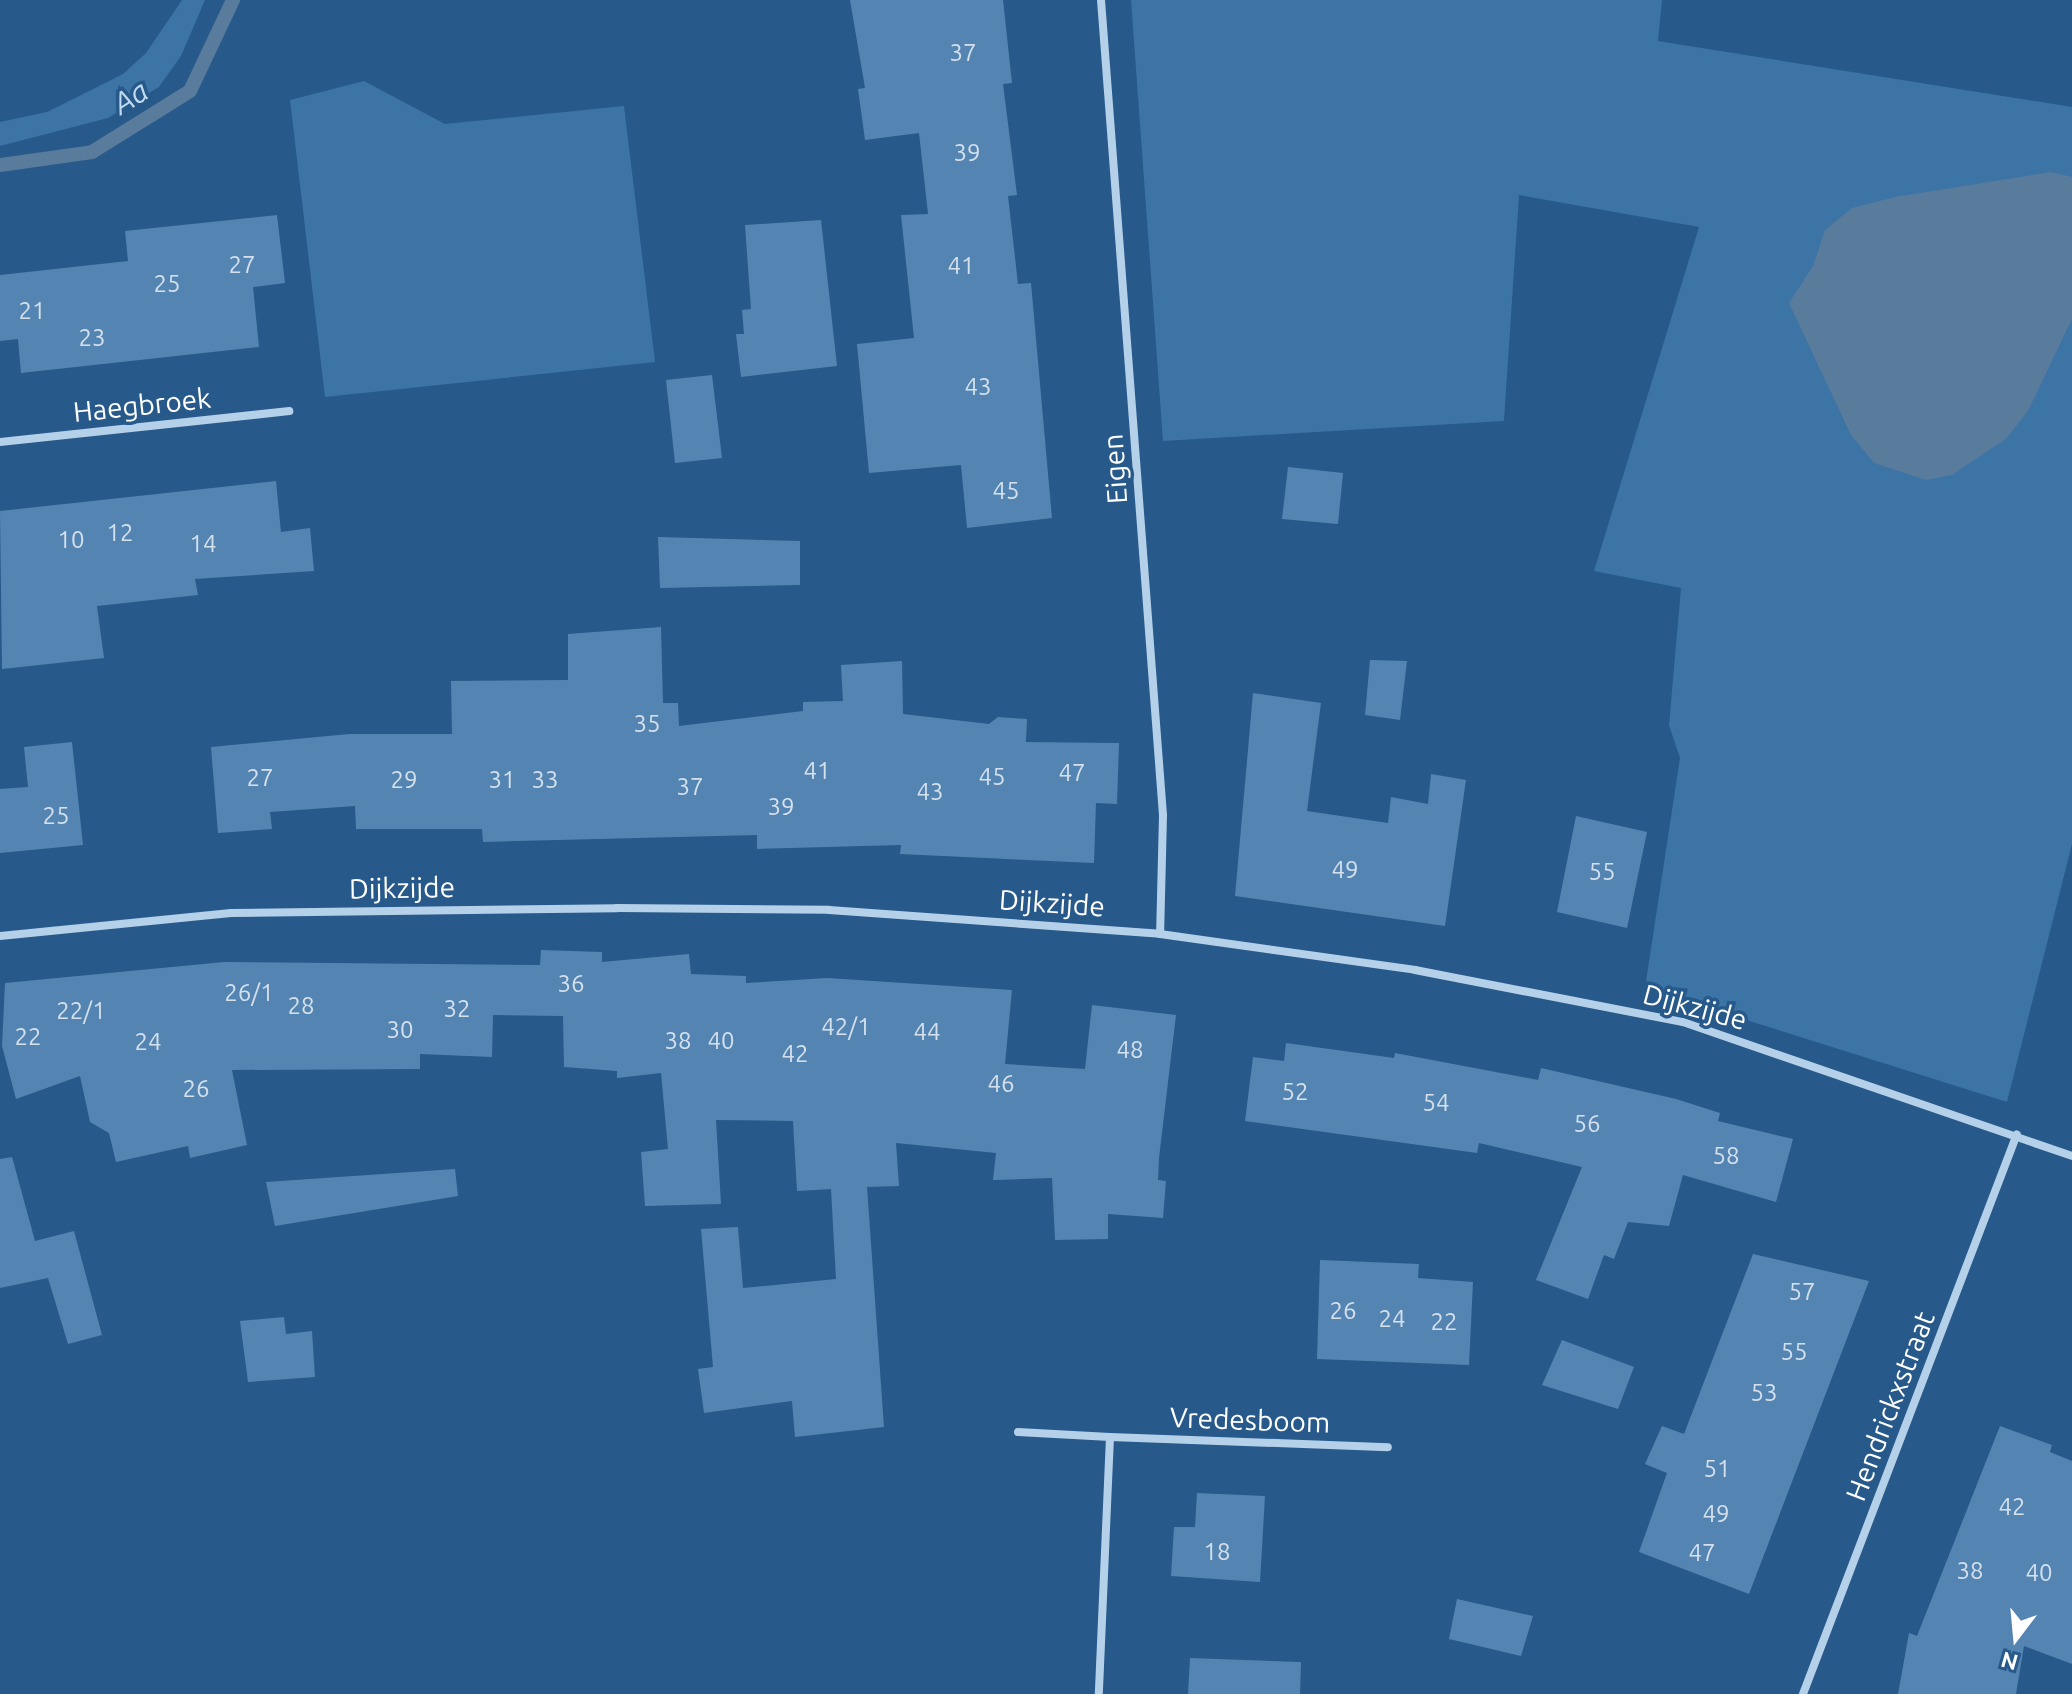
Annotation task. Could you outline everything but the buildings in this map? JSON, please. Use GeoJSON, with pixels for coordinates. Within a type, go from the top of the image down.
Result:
{"type":"FeatureCollection","features":[{"type":"Feature","properties":{"kind":"street","name":"Eigen"},"geometry":{"type":"LineString","coordinates":[[1101,0],[1163,815],[1160,934]]}},
{"type":"Feature","properties":{"kind":"street","name":"Haegbroek"},"geometry":{"type":"LineString","coordinates":[[0,442],[289,411]]}},
{"type":"Feature","properties":{"kind":"street","name":"Dijkzijde"},"geometry":{"type":"LineString","coordinates":[[0,936],[231,913],[585,908],[829,910],[1160,934],[1415,970],[1683,1022],[2017,1134],[2072,1156]]}},
{"type":"Feature","properties":{"kind":"street","name":"Hendrickxstraat"},"geometry":{"type":"LineString","coordinates":[[1803,1694],[2017,1134]]}},
{"type":"Feature","properties":{"kind":"street","name":"Vredesboom"},"geometry":{"type":"LineString","coordinates":[[1018,1432],[1388,1447]]}},
{"type":"Feature","properties":{"kind":"street"},"geometry":{"type":"LineString","coordinates":[[1099,1694],[1110,1437]]}},
{"type":"Feature","properties":{"kind":"shaded area"},"geometry":{"type":"Polygon","coordinates":[[[182,0],[205,0],[181,56],[159,87],[108,118],[0,146],[0,122],[47,112],[123,74],[146,53],[182,0]]]}},
{"type":"Feature","properties":{"kind":"shaded area"},"geometry":{"type":"Polygon","coordinates":[[[1131,0],[1662,0],[1658,41],[2072,107],[2072,844],[2007,1102],[1645,988],[1680,758],[1669,725],[1681,588],[1594,571],[1699,227],[1519,195],[1504,421],[1163,441],[1131,0]]]}},
{"type":"Feature","properties":{"kind":"shaded area"},"geometry":{"type":"Polygon","coordinates":[[[364,81],[445,124],[624,106],[655,362],[325,397],[290,100],[364,81]]]}},
{"type":"Feature","properties":{"kind":"shaded area"},"geometry":{"type":"Polygon","coordinates":[[[2051,172],[2072,177],[2072,319],[2028,411],[2006,439],[1952,475],[1926,480],[1874,463],[1851,435],[1789,303],[1813,266],[1825,230],[1852,208],[1895,197],[2051,172]]]}},
{"type":"Feature","properties":{"kind":"waterway","name":"Aa"},"geometry":{"type":"LineString","coordinates":[[0,165],[92,152],[190,91],[233,0]]}}]}
